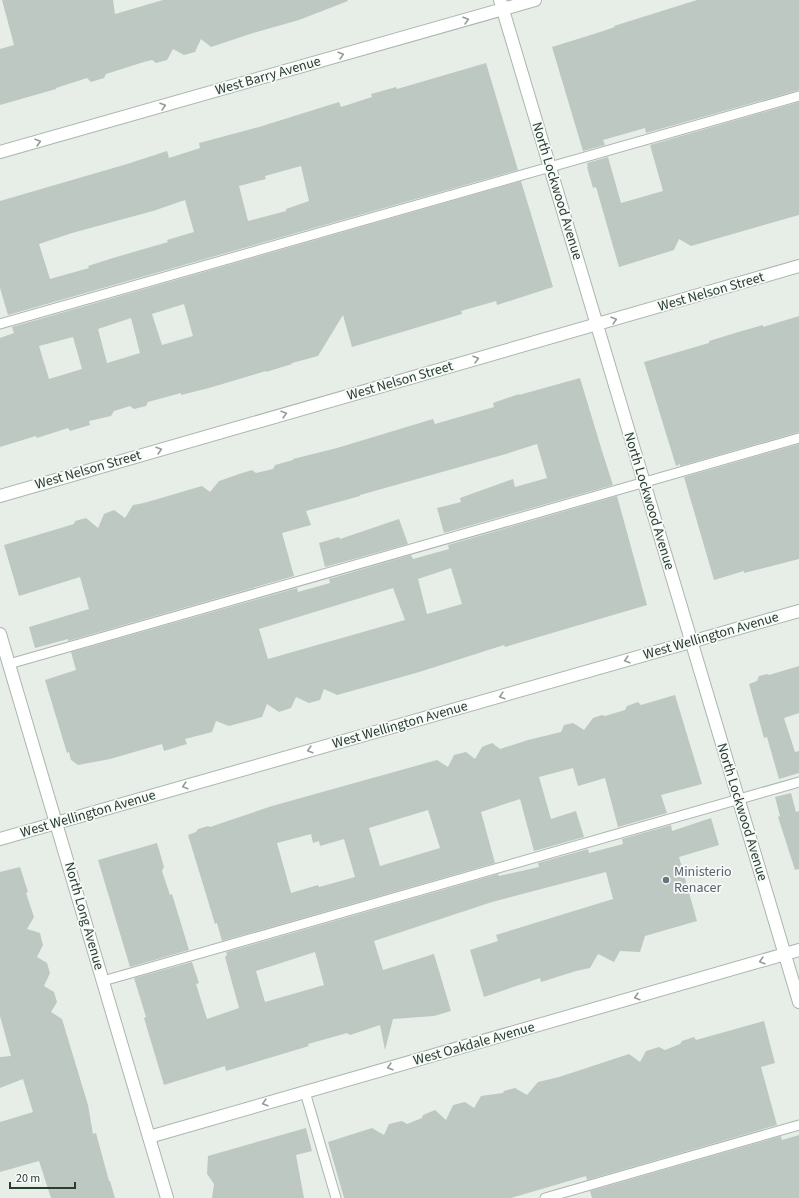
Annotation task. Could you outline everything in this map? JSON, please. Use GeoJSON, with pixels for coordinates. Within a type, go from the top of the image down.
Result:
{"type":"FeatureCollection","features":[{"type":"Feature","properties":{"kind":"street","name":"West Barry Avenue"},"geometry":{"type":"LineString","coordinates":[[0,152],[501,5],[535,0]]}},
{"type":"Feature","properties":{"kind":"street","name":"North Lockwood Avenue"},"geometry":{"type":"LineString","coordinates":[[501,5],[799,1002]]}},
{"type":"Feature","properties":{"kind":"street","name":"West Nelson Street"},"geometry":{"type":"LineString","coordinates":[[0,496],[799,266]]}},
{"type":"Feature","properties":{"kind":"street","name":"West Wellington Avenue"},"geometry":{"type":"LineString","coordinates":[[0,839],[799,611]]}},
{"type":"Feature","properties":{"kind":"street","name":"North Long Avenue"},"geometry":{"type":"LineString","coordinates":[[0,634],[167,1198]]}},
{"type":"Feature","properties":{"kind":"street","name":"West Oakdale Avenue"},"geometry":{"type":"LineString","coordinates":[[149,1137],[799,950]]}},
{"type":"Feature","properties":{"kind":"lane"},"geometry":{"type":"LineString","coordinates":[[0,324],[799,96]]}},
{"type":"Feature","properties":{"kind":"lane"},"geometry":{"type":"LineString","coordinates":[[9,664],[799,438]]}},
{"type":"Feature","properties":{"kind":"lane"},"geometry":{"type":"LineString","coordinates":[[103,982],[799,782]]}},
{"type":"Feature","properties":{"kind":"lane"},"geometry":{"type":"LineString","coordinates":[[305,1092],[336,1198]]}},
{"type":"Feature","properties":{"kind":"lane"},"geometry":{"type":"LineString","coordinates":[[545,1198],[799,1125]]}},
{"type":"Feature","properties":{"kind":"building"},"geometry":{"type":"Polygon","coordinates":[[[2,0],[113,0],[115,14],[163,0],[348,1],[299,20],[211,47],[201,39],[195,52],[184,55],[173,49],[167,60],[156,63],[152,60],[144,62],[106,74],[104,78],[91,82],[87,78],[56,89],[0,105],[0,49],[14,45],[2,0]]]}},
{"type":"Feature","properties":{"kind":"building"},"geometry":{"type":"Polygon","coordinates":[[[697,0],[799,0],[799,90],[646,133],[645,128],[603,140],[605,145],[583,151],[552,47],[697,0]]]}},
{"type":"Feature","properties":{"kind":"building"},"geometry":{"type":"Polygon","coordinates":[[[486,63],[518,170],[8,315],[0,288],[0,201],[167,151],[169,158],[200,148],[199,143],[259,127],[339,102],[341,107],[372,97],[371,94],[396,87],[397,89],[486,63]],[[301,166],[265,176],[266,179],[239,186],[248,221],[286,211],[286,209],[309,201],[301,166]],[[185,200],[153,211],[72,233],[39,244],[50,279],[89,268],[88,266],[168,242],[167,240],[194,232],[185,200]]]}},
{"type":"Feature","properties":{"kind":"building"},"geometry":{"type":"Polygon","coordinates":[[[799,102],[799,215],[691,246],[679,239],[674,250],[619,267],[596,187],[593,188],[587,163],[608,157],[621,203],[663,191],[650,145],[799,102]]]}},
{"type":"Feature","properties":{"kind":"building"},"geometry":{"type":"Polygon","coordinates":[[[521,181],[553,287],[497,305],[496,301],[461,311],[462,314],[352,347],[343,315],[318,356],[209,388],[181,395],[181,393],[148,402],[146,406],[134,409],[130,406],[114,411],[111,416],[89,421],[90,425],[70,431],[68,428],[37,438],[36,436],[0,447],[0,338],[14,333],[12,327],[521,181]],[[184,304],[152,314],[162,345],[193,336],[184,304]],[[131,318],[98,329],[107,363],[140,353],[131,318]],[[73,337],[39,346],[49,379],[82,369],[73,337]]]}},
{"type":"Feature","properties":{"kind":"building"},"geometry":{"type":"Polygon","coordinates":[[[799,316],[799,432],[676,466],[644,362],[709,343],[709,341],[735,333],[763,325],[763,327],[799,316]]]}},
{"type":"Feature","properties":{"kind":"building"},"geometry":{"type":"Polygon","coordinates":[[[580,378],[613,485],[444,533],[437,508],[461,502],[460,498],[513,479],[515,487],[547,478],[537,444],[306,511],[311,525],[282,533],[294,576],[68,641],[68,639],[35,648],[29,627],[89,609],[80,577],[19,596],[4,545],[74,524],[75,521],[86,518],[98,528],[104,514],[114,510],[125,518],[133,505],[202,486],[210,492],[219,481],[239,474],[252,470],[256,473],[273,469],[275,465],[293,459],[337,448],[433,419],[435,424],[494,407],[493,403],[519,394],[580,378]]]}},
{"type":"Feature","properties":{"kind":"building"},"geometry":{"type":"Polygon","coordinates":[[[799,444],[799,559],[744,573],[744,571],[714,580],[684,477],[799,444]]]}},
{"type":"Feature","properties":{"kind":"building"},"geometry":{"type":"Polygon","coordinates":[[[617,496],[647,605],[505,647],[504,645],[416,673],[337,695],[324,689],[320,700],[309,703],[296,697],[291,708],[279,712],[267,704],[262,717],[229,726],[216,721],[212,732],[185,739],[187,744],[164,751],[162,744],[110,759],[78,765],[71,760],[69,752],[67,753],[45,680],[76,670],[71,652],[297,588],[298,592],[330,583],[329,579],[411,555],[413,559],[449,549],[448,545],[617,496]],[[451,568],[418,579],[427,614],[462,604],[451,568]],[[393,588],[259,629],[268,659],[405,620],[393,588]]]}},
{"type":"Feature","properties":{"kind":"building"},"geometry":{"type":"Polygon","coordinates":[[[399,519],[408,544],[325,567],[319,543],[339,537],[340,539],[399,519]]]}},
{"type":"Feature","properties":{"kind":"building"},"geometry":{"type":"Polygon","coordinates":[[[799,666],[799,713],[784,718],[795,752],[799,751],[799,773],[779,779],[767,737],[764,738],[749,684],[757,681],[759,676],[769,675],[799,666]]]}},
{"type":"Feature","properties":{"kind":"building"},"geometry":{"type":"Polygon","coordinates":[[[675,695],[702,784],[661,795],[667,813],[618,827],[605,778],[578,786],[573,768],[539,777],[551,819],[576,811],[584,837],[534,851],[520,799],[481,812],[495,863],[222,941],[217,923],[215,924],[188,835],[196,832],[198,829],[208,826],[210,827],[272,806],[437,760],[448,767],[454,755],[466,752],[475,759],[482,747],[492,743],[500,749],[561,732],[564,725],[573,723],[584,730],[593,718],[625,710],[627,706],[638,702],[641,705],[675,695]],[[428,810],[369,828],[380,866],[440,848],[428,810]],[[311,834],[277,843],[291,893],[318,885],[319,887],[355,877],[344,839],[320,846],[319,841],[313,843],[311,834]]]}},
{"type":"Feature","properties":{"kind":"building"},"geometry":{"type":"Polygon","coordinates":[[[791,793],[796,812],[799,811],[799,869],[795,870],[778,817],[780,816],[775,797],[791,793]]]}},
{"type":"Feature","properties":{"kind":"building"},"geometry":{"type":"Polygon","coordinates":[[[711,818],[719,845],[679,857],[697,921],[645,936],[640,952],[620,951],[614,962],[598,954],[590,968],[541,982],[540,978],[484,997],[470,950],[498,941],[496,935],[613,899],[606,872],[492,902],[374,941],[383,970],[434,954],[451,1011],[434,1016],[393,1019],[385,1050],[380,1025],[350,1035],[347,1033],[308,1044],[309,1046],[226,1071],[225,1066],[164,1085],[134,978],[192,962],[199,983],[196,984],[207,1019],[239,1008],[225,957],[227,955],[226,952],[498,874],[499,876],[539,867],[538,863],[588,849],[589,853],[623,844],[622,839],[671,825],[672,831],[711,818]],[[315,952],[256,971],[265,1002],[324,985],[315,952]]]}},
{"type":"Feature","properties":{"kind":"building"},"geometry":{"type":"Polygon","coordinates":[[[157,843],[164,867],[162,871],[170,895],[172,894],[189,950],[130,967],[98,860],[157,843]]]}},
{"type":"Feature","properties":{"kind":"building"},"geometry":{"type":"Polygon","coordinates":[[[20,867],[28,892],[26,893],[34,917],[27,929],[40,933],[43,945],[37,957],[47,963],[50,973],[44,986],[54,992],[57,1002],[51,1012],[62,1019],[88,1105],[93,1134],[96,1133],[115,1198],[51,1198],[39,1161],[0,1172],[0,1122],[33,1112],[23,1079],[0,1088],[0,1057],[11,1056],[0,1016],[0,872],[20,867]]]}},
{"type":"Feature","properties":{"kind":"building"},"geometry":{"type":"Polygon","coordinates":[[[764,1021],[775,1063],[761,1067],[777,1125],[587,1180],[586,1176],[511,1198],[344,1198],[328,1142],[372,1128],[384,1135],[389,1124],[402,1121],[407,1124],[422,1118],[423,1115],[435,1110],[446,1120],[453,1105],[465,1102],[474,1108],[481,1096],[503,1093],[504,1091],[515,1088],[527,1095],[538,1082],[559,1077],[629,1054],[640,1062],[646,1051],[659,1047],[665,1050],[680,1044],[682,1041],[694,1037],[696,1040],[764,1021]]]}},
{"type":"Feature","properties":{"kind":"building"},"geometry":{"type":"Polygon","coordinates":[[[306,1128],[312,1151],[296,1155],[304,1198],[212,1198],[214,1184],[207,1174],[208,1156],[306,1128]]]}},
{"type":"Feature","properties":{"kind":"building"},"geometry":{"type":"Polygon","coordinates":[[[799,1135],[799,1198],[592,1198],[590,1191],[781,1136],[782,1140],[799,1135]]]}},
{"type":"Feature","properties":{"kind":"place","name":"Ministerio Renacer"},"geometry":{"type":"Point","coordinates":[666,880]}}]}
